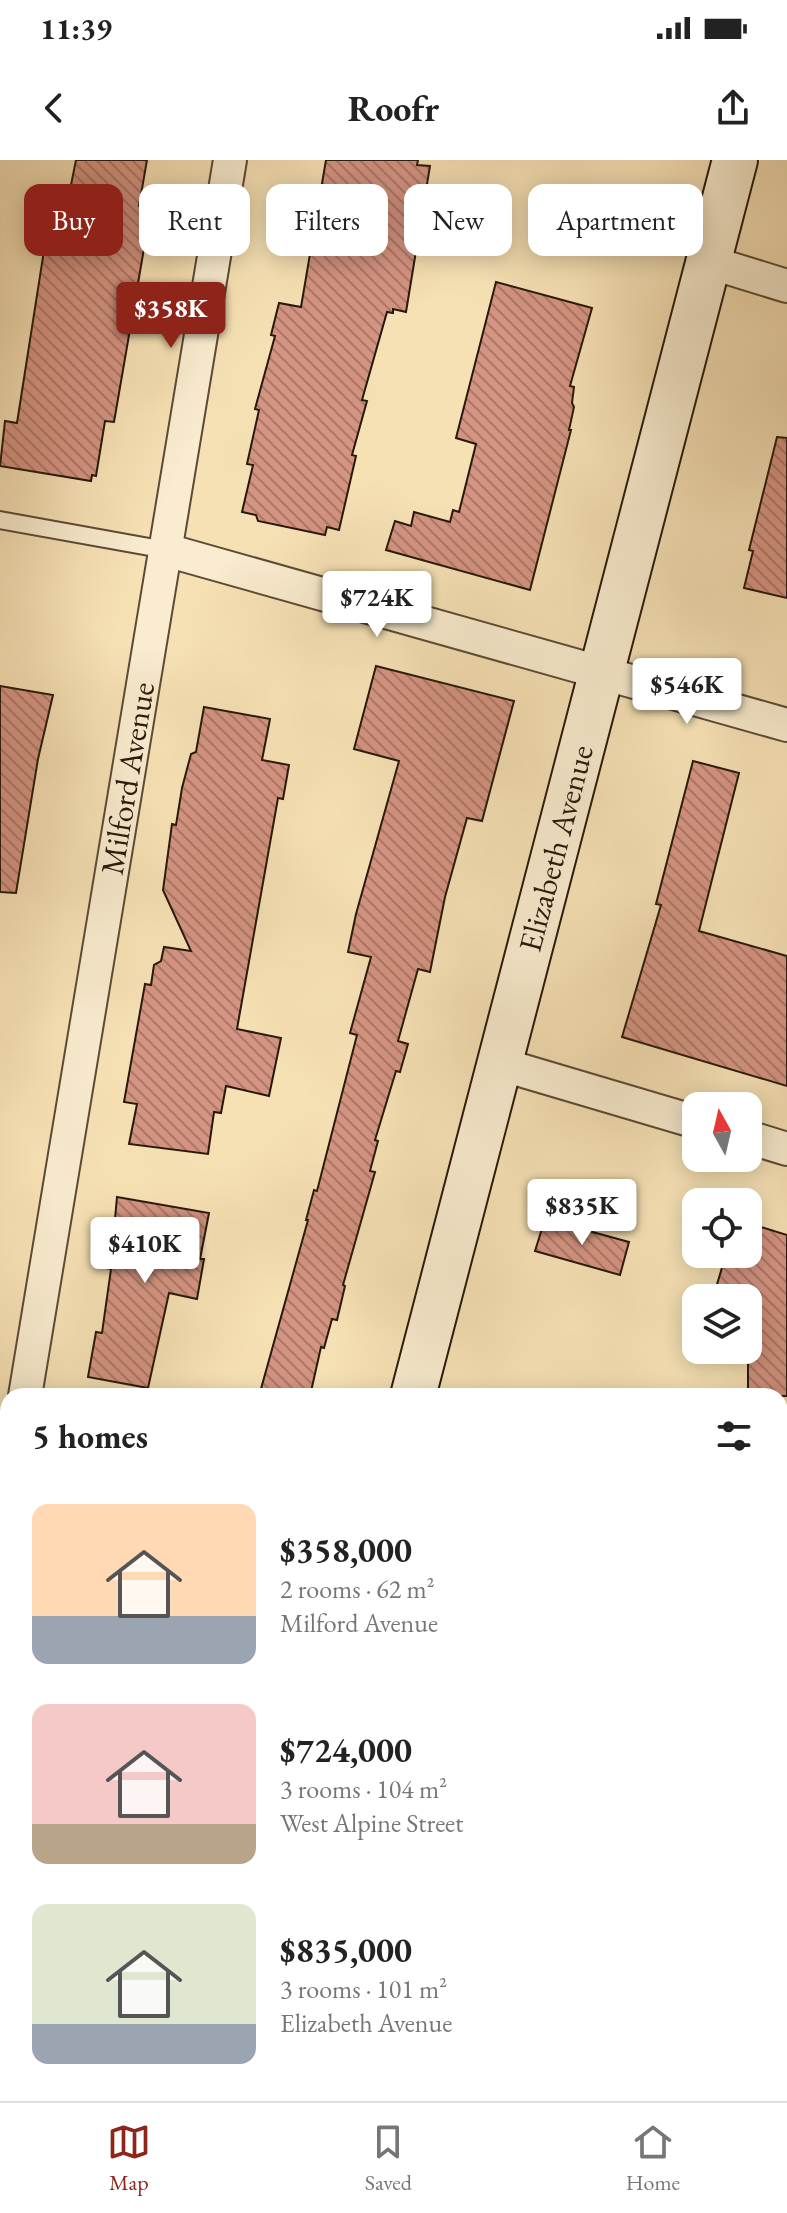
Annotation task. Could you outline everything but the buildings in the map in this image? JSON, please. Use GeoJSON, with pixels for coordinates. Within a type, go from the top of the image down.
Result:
{"type":"FeatureCollection","features":[{"type":"Feature","properties":{"kind":"main road","name":"Elizabeth Avenue"},"geometry":{"type":"LineString","coordinates":[[415,1388],[735,160]]}},
{"type":"Feature","properties":{"kind":"street","name":"Milford Avenue"},"geometry":{"type":"LineString","coordinates":[[26,1388],[230,160]]}},
{"type":"Feature","properties":{"kind":"street"},"geometry":{"type":"LineString","coordinates":[[709,262],[787,286]]}},
{"type":"Feature","properties":{"kind":"street"},"geometry":{"type":"LineString","coordinates":[[166,550],[787,725]]}},
{"type":"Feature","properties":{"kind":"street"},"geometry":{"type":"LineString","coordinates":[[500,1064],[682,1118]]}},
{"type":"Feature","properties":{"kind":"street"},"geometry":{"type":"LineString","coordinates":[[762,1141],[787,1149]]}},
{"type":"Feature","properties":{"kind":"lane"},"geometry":{"type":"LineString","coordinates":[[0,520],[166,550]]}}]}
